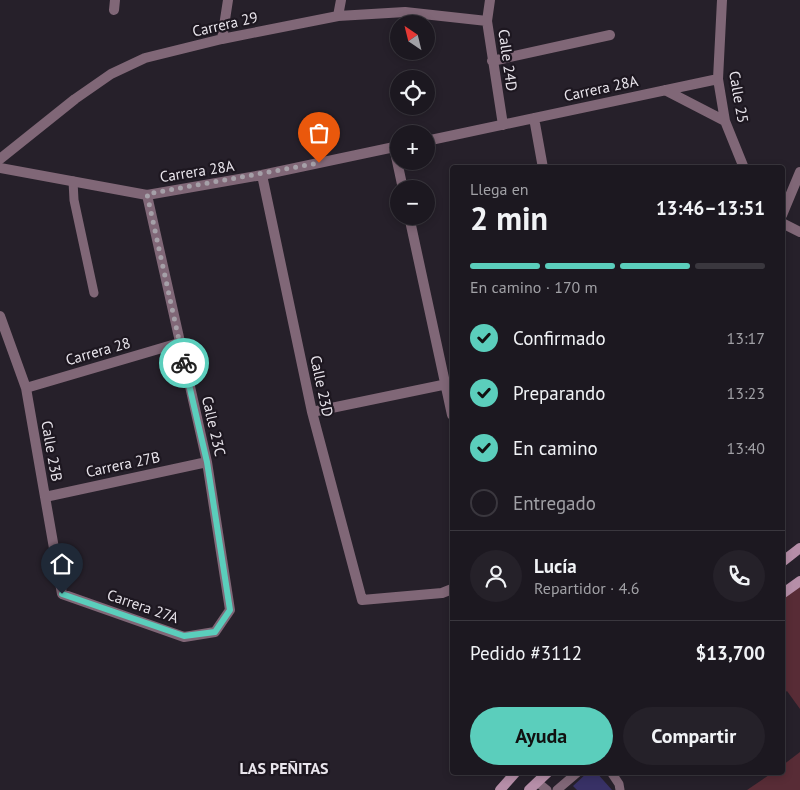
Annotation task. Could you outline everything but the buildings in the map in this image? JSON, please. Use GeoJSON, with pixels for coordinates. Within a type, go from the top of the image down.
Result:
{"type":"FeatureCollection","features":[{"type":"Feature","properties":{"kind":"main road"},"geometry":{"type":"LineString","coordinates":[[785,560],[800,548]]}},
{"type":"Feature","properties":{"kind":"main road"},"geometry":{"type":"LineString","coordinates":[[785,592],[800,581]]}},
{"type":"Feature","properties":{"kind":"main road"},"geometry":{"type":"LineString","coordinates":[[500,790],[513,775]]}},
{"type":"Feature","properties":{"kind":"main road"},"geometry":{"type":"LineString","coordinates":[[529,790],[545,775]]}},
{"type":"Feature","properties":{"kind":"street"},"geometry":{"type":"LineString","coordinates":[[222,39],[228,0]]}},
{"type":"Feature","properties":{"kind":"street"},"geometry":{"type":"LineString","coordinates":[[338,16],[341,0]]}},
{"type":"Feature","properties":{"kind":"street","name":"Calle 24D"},"geometry":{"type":"LineString","coordinates":[[490,0],[487,21],[503,124]]}},
{"type":"Feature","properties":{"kind":"street","name":"Calle 25"},"geometry":{"type":"LineString","coordinates":[[722,0],[718,79],[725,121],[743,165]]}},
{"type":"Feature","properties":{"kind":"street","name":"Carrera 29"},"geometry":{"type":"LineString","coordinates":[[0,159],[75,99],[111,74],[145,58],[222,39],[338,16],[405,12],[487,21]]}},
{"type":"Feature","properties":{"kind":"street"},"geometry":{"type":"LineString","coordinates":[[492,61],[610,35]]}},
{"type":"Feature","properties":{"kind":"street","name":"Carrera 28A"},"geometry":{"type":"LineString","coordinates":[[435,139],[718,79]]}},
{"type":"Feature","properties":{"kind":"street"},"geometry":{"type":"LineString","coordinates":[[665,90],[725,121]]}},
{"type":"Feature","properties":{"kind":"street"},"geometry":{"type":"LineString","coordinates":[[534,118],[542,165]]}},
{"type":"Feature","properties":{"kind":"street","name":"Carrera 28A"},"geometry":{"type":"LineString","coordinates":[[0,168],[147,194],[262,175],[390,148]]}},
{"type":"Feature","properties":{"kind":"street"},"geometry":{"type":"LineString","coordinates":[[785,208],[800,172]]}},
{"type":"Feature","properties":{"kind":"street","name":"Calle 23D"},"geometry":{"type":"LineString","coordinates":[[262,175],[312,412],[362,600],[442,594],[450,590]]}},
{"type":"Feature","properties":{"kind":"street","name":"Calle 23C"},"geometry":{"type":"LineString","coordinates":[[147,194],[207,462],[230,610],[215,632]]}},
{"type":"Feature","properties":{"kind":"street"},"geometry":{"type":"LineString","coordinates":[[785,224],[800,232]]}},
{"type":"Feature","properties":{"kind":"street"},"geometry":{"type":"LineString","coordinates":[[312,412],[449,384],[411,225]]}},
{"type":"Feature","properties":{"kind":"street","name":"Calle 23B"},"geometry":{"type":"LineString","coordinates":[[0,316],[26,388],[62,594]]}},
{"type":"Feature","properties":{"kind":"street","name":"Carrera 28"},"geometry":{"type":"LineString","coordinates":[[26,388],[180,343]]}},
{"type":"Feature","properties":{"kind":"street","name":"Carrera 27B"},"geometry":{"type":"LineString","coordinates":[[45,497],[207,462]]}},
{"type":"Feature","properties":{"kind":"street","name":"Carrera 27A"},"geometry":{"type":"LineString","coordinates":[[62,594],[184,636],[215,632]]}},
{"type":"Feature","properties":{"kind":"lane"},"geometry":{"type":"LineString","coordinates":[[72,181],[74,200],[94,293]]}},
{"type":"Feature","properties":{"kind":"lane"},"geometry":{"type":"LineString","coordinates":[[557,790],[574,775]]}},
{"type":"Feature","properties":{"kind":"lane"},"geometry":{"type":"LineString","coordinates":[[613,775],[619,784],[620,790]]}},
{"type":"Feature","properties":{"kind":"lane"},"geometry":{"type":"LineString","coordinates":[[537,782],[547,790]]}},
{"type":"Feature","properties":{"kind":"shaded area"},"geometry":{"type":"Polygon","coordinates":[[[800,581],[800,709],[787,691],[785,692],[785,592],[800,581]]]}},
{"type":"Feature","properties":{"kind":"shaded area"},"geometry":{"type":"Polygon","coordinates":[[[800,752],[800,790],[747,790],[769,775],[785,775],[785,763],[800,752]]]}},
{"type":"Feature","properties":{"kind":"way so far"},"geometry":{"type":"LineString","coordinates":[[184,363],[147,194],[262,175],[319,163]]}},
{"type":"Feature","properties":{"kind":"district","name":"LAS PEÑITAS"},"geometry":{"type":"Point","coordinates":[284,768]}},
{"type":"Feature","properties":{"kind":"route"},"geometry":{"type":"LineString","coordinates":[[62,594],[184,636],[215,632],[230,610],[207,462],[184,363]]}}]}
